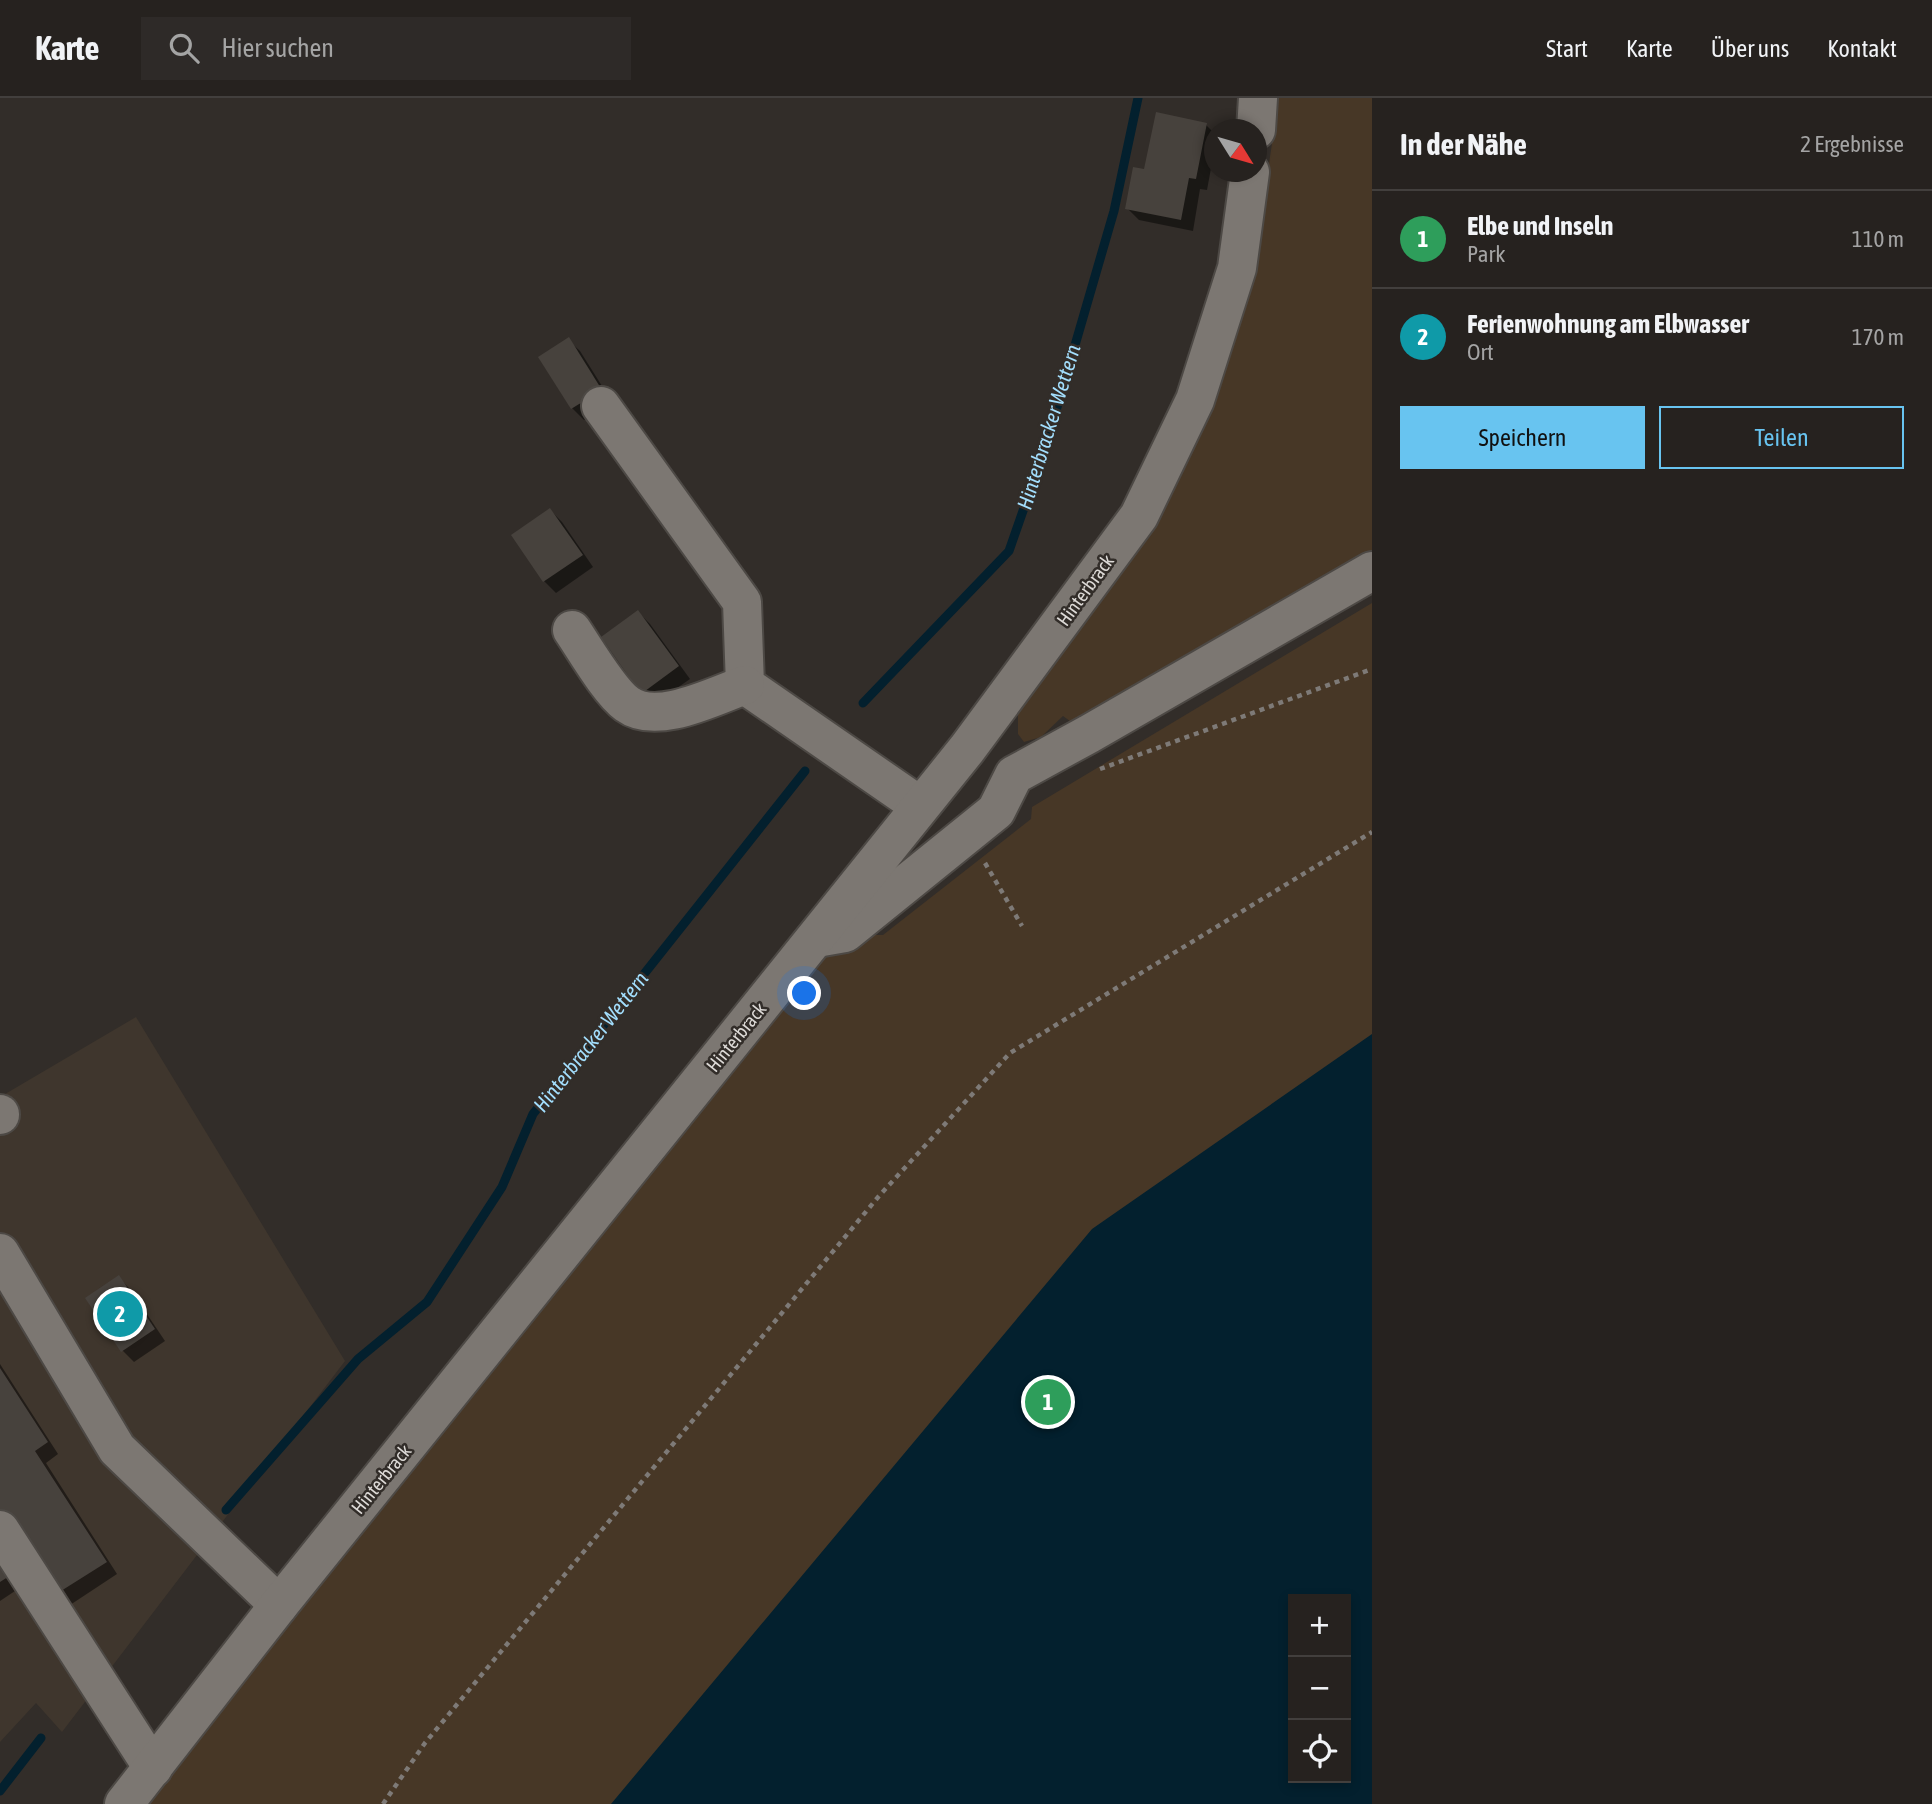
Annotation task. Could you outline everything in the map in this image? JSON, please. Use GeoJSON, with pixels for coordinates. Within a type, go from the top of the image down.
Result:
{"type":"FeatureCollection","features":[{"type":"Feature","properties":{"kind":"street"},"geometry":{"type":"LineString","coordinates":[[1257,119],[1258,98]]}},
{"type":"Feature","properties":{"kind":"street","name":"Hinterbrack"},"geometry":{"type":"LineString","coordinates":[[124,1804],[279,1605],[967,749],[1139,516],[1195,400],[1237,268],[1249,182]]}},
{"type":"Feature","properties":{"kind":"street"},"geometry":{"type":"LineString","coordinates":[[601,406],[742,602],[745,685]]}},
{"type":"Feature","properties":{"kind":"street"},"geometry":{"type":"LineString","coordinates":[[814,938],[845,933],[996,811],[1014,775],[1372,571]]}},
{"type":"Feature","properties":{"kind":"street"},"geometry":{"type":"LineString","coordinates":[[572,630],[607,682],[626,704],[643,711],[657,712],[683,707],[745,685]]}},
{"type":"Feature","properties":{"kind":"street"},"geometry":{"type":"LineString","coordinates":[[745,685],[920,806]]}},
{"type":"Feature","properties":{"kind":"street"},"geometry":{"type":"LineString","coordinates":[[967,749],[1014,775]]}},
{"type":"Feature","properties":{"kind":"street"},"geometry":{"type":"LineString","coordinates":[[0,1253],[117,1449],[279,1605]]}},
{"type":"Feature","properties":{"kind":"street"},"geometry":{"type":"LineString","coordinates":[[0,1530],[153,1768]]}},
{"type":"Feature","properties":{"kind":"path"},"geometry":{"type":"LineString","coordinates":[[1088,774],[1372,669]]}},
{"type":"Feature","properties":{"kind":"path"},"geometry":{"type":"LineString","coordinates":[[383,1804],[425,1743],[861,1218],[1010,1054],[1372,832]]}},
{"type":"Feature","properties":{"kind":"path"},"geometry":{"type":"LineString","coordinates":[[982,858],[1022,926]]}},
{"type":"Feature","properties":{"kind":"shaded area"},"geometry":{"type":"Polygon","coordinates":[[[1276,98],[1372,98],[1372,557],[1081,729],[1063,716],[1041,737],[1024,742],[1018,734],[1018,712],[1254,266],[1276,116],[1276,98]]]}},
{"type":"Feature","properties":{"kind":"shaded area"},"geometry":{"type":"Polygon","coordinates":[[[1372,603],[1372,1804],[148,1804],[308,1598],[856,919],[856,935],[883,935],[1031,819],[1032,807],[1372,603]]]}},
{"type":"Feature","properties":{"kind":"shaded area"},"geometry":{"type":"Polygon","coordinates":[[[136,1017],[345,1361],[62,1732],[36,1703],[0,1742],[0,1097],[136,1017]]]}},
{"type":"Feature","properties":{"kind":"water"},"geometry":{"type":"Polygon","coordinates":[[[1372,1034],[1372,1804],[611,1804],[1092,1229],[1372,1034]]]}},
{"type":"Feature","properties":{"kind":"building"},"geometry":{"type":"Polygon","coordinates":[[[1156,112],[1204,122],[1204,138],[1196,179],[1189,178],[1181,220],[1125,209],[1133,167],[1144,169],[1156,112]]]}},
{"type":"Feature","properties":{"kind":"building"},"geometry":{"type":"Polygon","coordinates":[[[569,337],[602,390],[571,409],[538,357],[569,337]]]}},
{"type":"Feature","properties":{"kind":"building"},"geometry":{"type":"Polygon","coordinates":[[[550,508],[583,555],[543,582],[511,535],[550,508]]]}},
{"type":"Feature","properties":{"kind":"building"},"geometry":{"type":"Polygon","coordinates":[[[638,610],[679,666],[641,694],[601,637],[638,610]]]}},
{"type":"Feature","properties":{"kind":"building"},"geometry":{"type":"Polygon","coordinates":[[[119,1275],[155,1329],[121,1352],[85,1298],[119,1275]]]}},
{"type":"Feature","properties":{"kind":"building"},"geometry":{"type":"Polygon","coordinates":[[[0,1368],[48,1442],[35,1451],[107,1562],[53,1596],[0,1513],[0,1368]]]}},
{"type":"Feature","properties":{"kind":"building"},"geometry":{"type":"Polygon","coordinates":[[[0,1558],[11,1575],[0,1582],[0,1558]]]}},
{"type":"Feature","properties":{"kind":"waterway","name":"Hinterbracker Wettern"},"geometry":{"type":"LineString","coordinates":[[863,703],[1009,551],[1046,445],[1114,211],[1138,98]]}},
{"type":"Feature","properties":{"kind":"waterway","name":"Hinterbracker Wettern"},"geometry":{"type":"LineString","coordinates":[[226,1510],[358,1359],[427,1302],[502,1187],[533,1114],[805,771]]}},
{"type":"Feature","properties":{"kind":"waterway","name":"Hinterbracker Wettern"},"geometry":{"type":"LineString","coordinates":[[0,1791],[41,1738]]}},
{"type":"Feature","properties":{"kind":"place","name":"Ferienwohnung am Elbwasser"},"geometry":{"type":"Point","coordinates":[120,1314]}},
{"type":"Feature","properties":{"kind":"place","name":"Elbe und Inseln"},"geometry":{"type":"Point","coordinates":[1048,1402]}}]}
